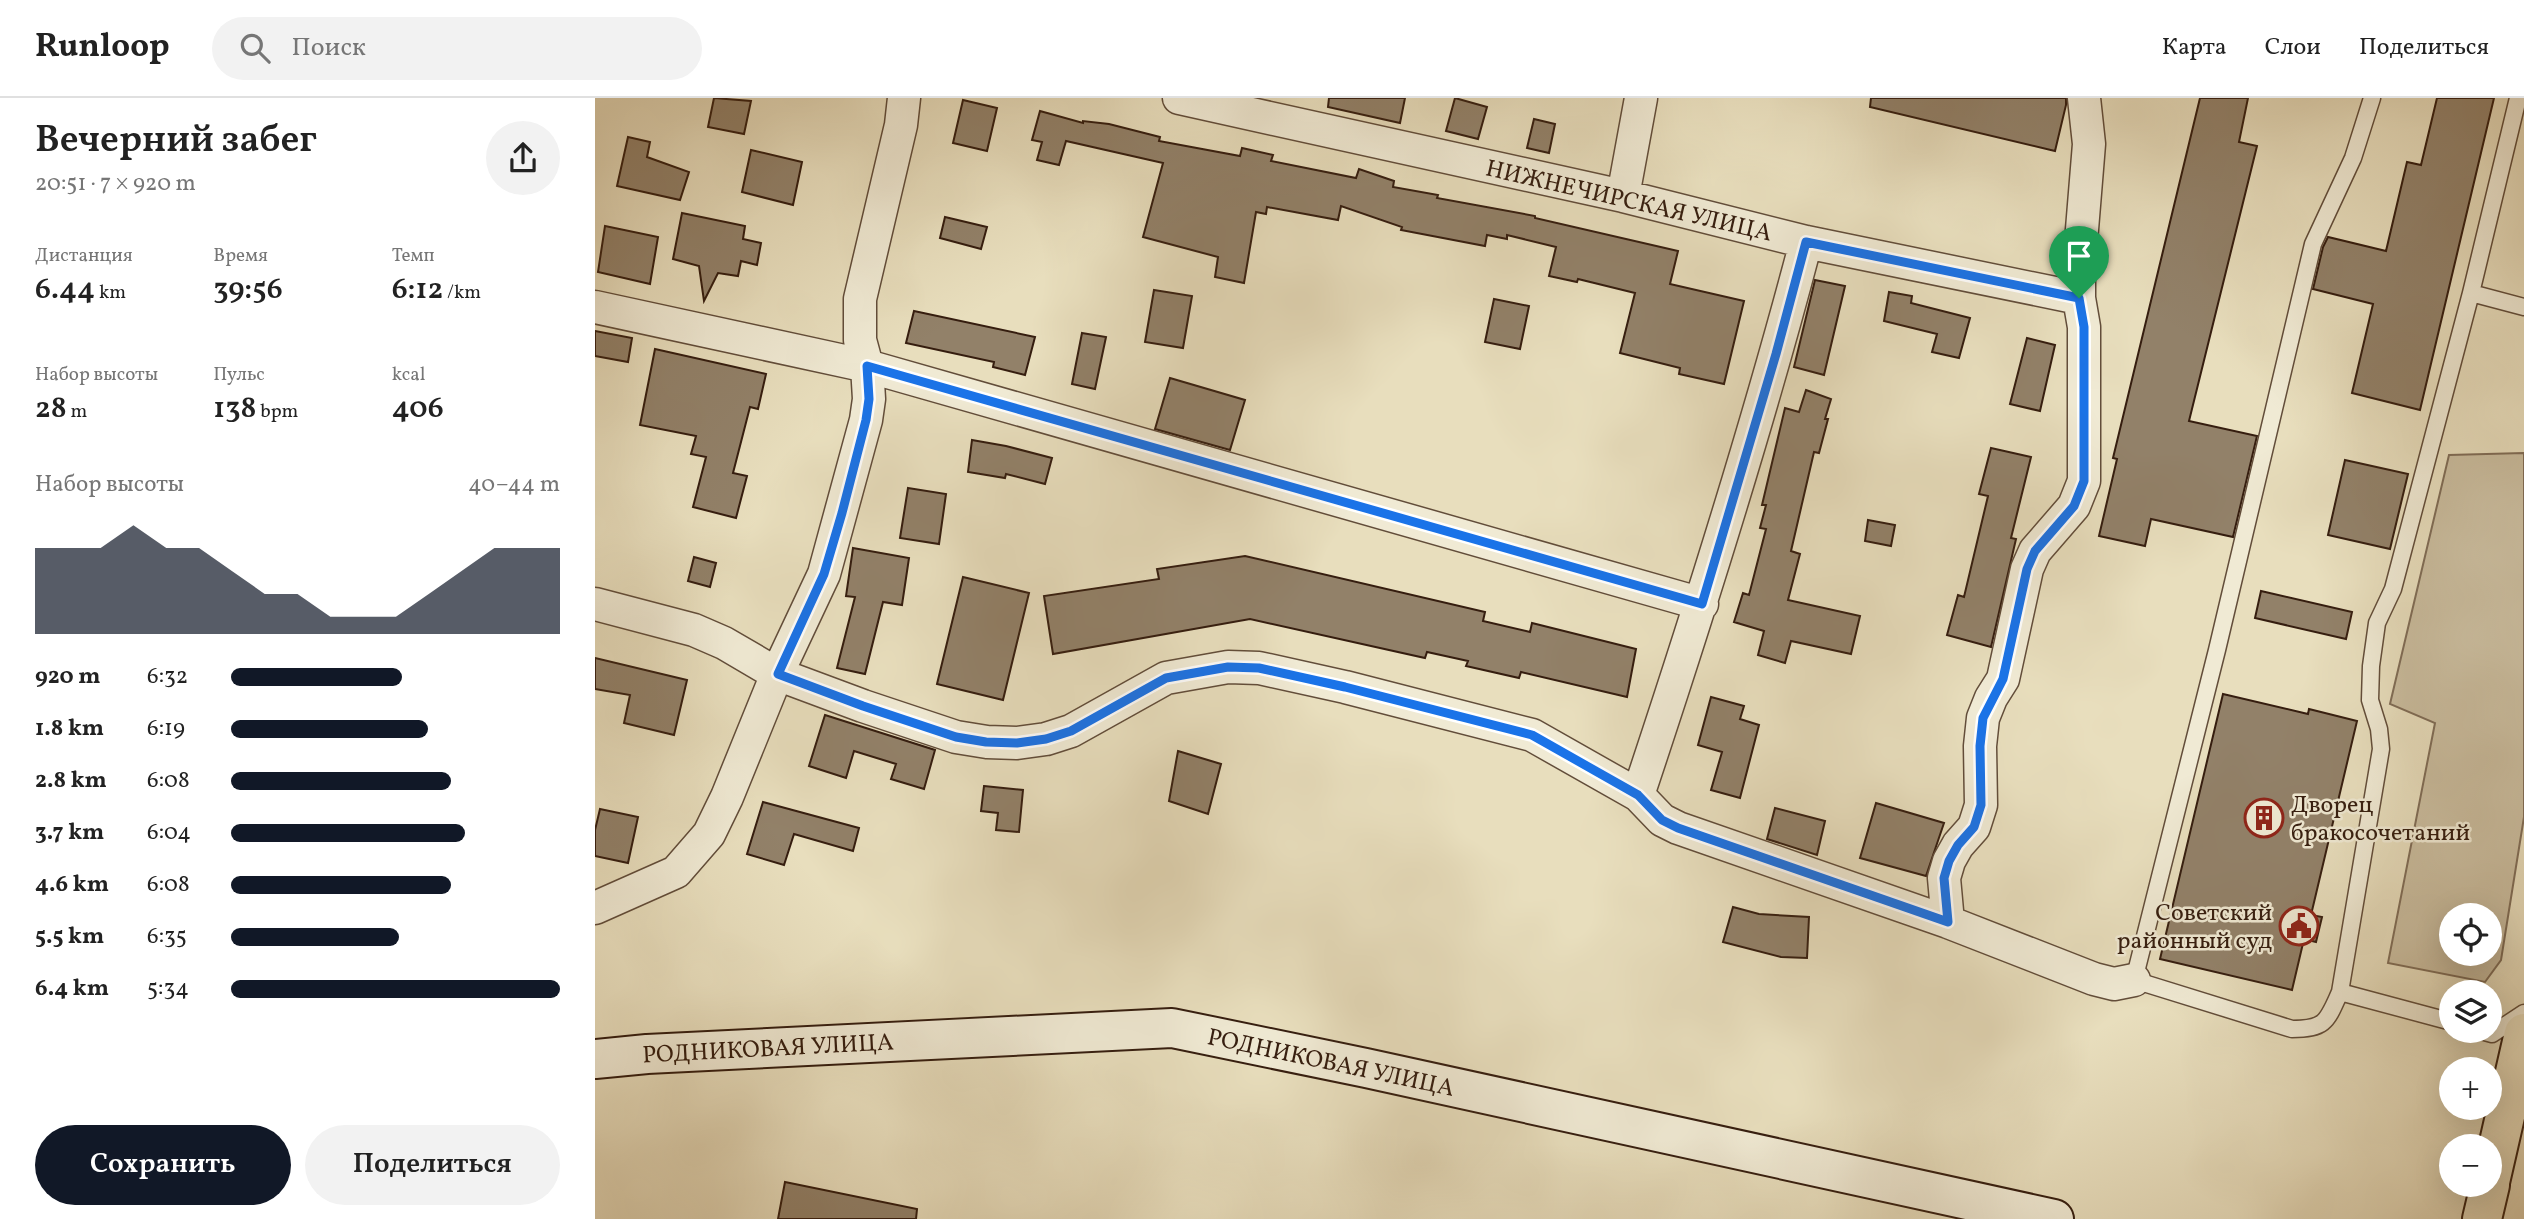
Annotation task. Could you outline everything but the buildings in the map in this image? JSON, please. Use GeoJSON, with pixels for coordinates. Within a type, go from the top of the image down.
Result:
{"type":"FeatureCollection","features":[{"type":"Feature","properties":{"kind":"highway"},"geometry":{"type":"LineString","coordinates":[[2501,1134],[2524,1033]]}},
{"type":"Feature","properties":{"kind":"highway"},"geometry":{"type":"LineString","coordinates":[[2482,1219],[2487,1197]]}},
{"type":"Feature","properties":{"kind":"main road","name":"РОДНИКОВАЯ УЛИЦА"},"geometry":{"type":"LineString","coordinates":[[595,1059],[661,1053],[1172,1028],[2054,1219]]}},
{"type":"Feature","properties":{"kind":"street"},"geometry":{"type":"LineString","coordinates":[[595,908],[676,872],[709,834],[824,574],[866,420],[869,399],[867,366],[860,340],[860,299],[901,125],[904,98]]}},
{"type":"Feature","properties":{"kind":"street","name":"НИЖНЕЧИРСКАЯ УЛИЦА"},"geometry":{"type":"LineString","coordinates":[[1179,98],[1623,196],[1806,242],[2079,298]]}},
{"type":"Feature","properties":{"kind":"street"},"geometry":{"type":"LineString","coordinates":[[1623,196],[1641,98]]}},
{"type":"Feature","properties":{"kind":"street"},"geometry":{"type":"LineString","coordinates":[[1948,922],[1944,878],[1954,853],[1974,827],[1981,805],[1980,746],[1983,718],[2003,679],[2027,569],[2035,551],[2074,506],[2084,481],[2084,327],[2079,298],[2078,266],[2089,144],[2084,98]]}},
{"type":"Feature","properties":{"kind":"street"},"geometry":{"type":"LineString","coordinates":[[1638,795],[1702,604],[1806,242]]}},
{"type":"Feature","properties":{"kind":"street"},"geometry":{"type":"LineString","coordinates":[[595,307],[867,366],[1702,604]]}},
{"type":"Feature","properties":{"kind":"street"},"geometry":{"type":"LineString","coordinates":[[595,604],[694,629],[778,674],[956,737],[986,742],[1017,743],[1046,739],[1071,731],[1166,678],[1228,667],[1259,668],[1345,687],[1532,735],[1638,795],[1662,820],[1678,828],[1948,922],[2094,979],[2114,984],[2134,980]]}},
{"type":"Feature","properties":{"kind":"lane"},"geometry":{"type":"LineString","coordinates":[[2372,98],[2353,158],[2313,244],[2217,650],[2134,980],[2292,1029],[2318,1027],[2328,1018],[2340,992],[2381,750],[2379,729],[2370,700],[2377,623],[2393,589],[2522,98]]}},
{"type":"Feature","properties":{"kind":"lane"},"geometry":{"type":"LineString","coordinates":[[2471,293],[2524,307]]}},
{"type":"Feature","properties":{"kind":"lane"},"geometry":{"type":"LineString","coordinates":[[2340,992],[2439,1019]]}},
{"type":"Feature","properties":{"kind":"lane"},"geometry":{"type":"LineString","coordinates":[[2502,1027],[2524,1013]]}},
{"type":"Feature","properties":{"kind":"shaded area"},"geometry":{"type":"Polygon","coordinates":[[[2524,453],[2524,817],[2502,954],[2502,903],[2439,903],[2439,966],[2497,966],[2486,980],[2388,963],[2435,723],[2390,704],[2449,455],[2524,453]]]}},
{"type":"Feature","properties":{"kind":"place","name":"Дворец бракосочетаний"},"geometry":{"type":"Point","coordinates":[2264,818]}},
{"type":"Feature","properties":{"kind":"place","name":"Советский районный суд"},"geometry":{"type":"Point","coordinates":[2299,926]}},
{"type":"Feature","properties":{"kind":"route"},"geometry":{"type":"LineString","coordinates":[[1806,242],[2079,298],[2084,327],[2084,481],[2074,506],[2046,536],[2027,569],[2003,679],[1983,718],[1980,746],[1981,805],[1974,827],[1958,845],[1944,878],[1948,922],[1678,828],[1651,811],[1638,795],[1532,735],[1259,668],[1228,667],[1166,678],[1071,731],[1046,739],[1017,743],[956,737],[778,674],[824,574],[842,513],[866,420],[869,399],[867,366],[1702,604],[1806,242]]}}]}
